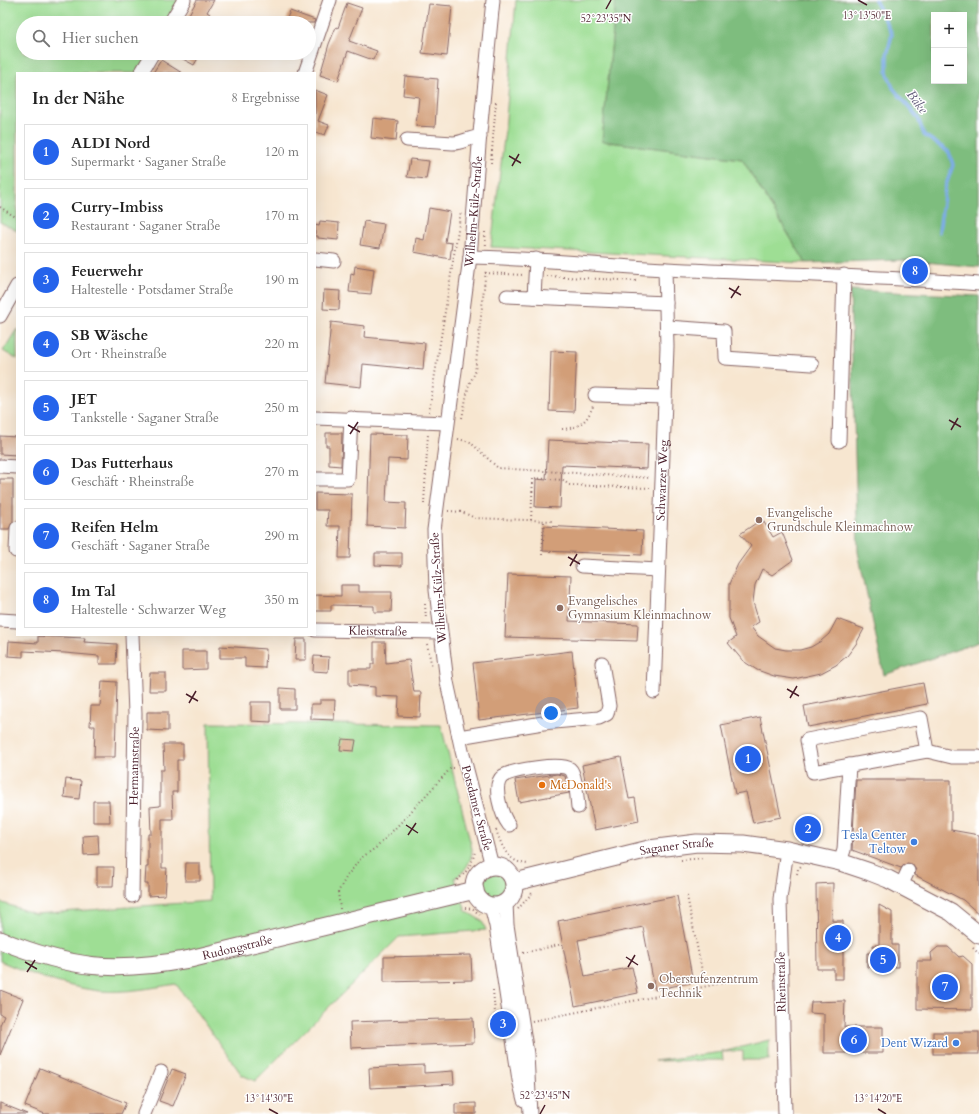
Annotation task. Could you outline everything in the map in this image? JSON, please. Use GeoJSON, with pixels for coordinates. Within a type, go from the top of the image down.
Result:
{"type":"FeatureCollection","features":[{"type":"Feature","properties":{"kind":"main road","name":"Saganer Straße"},"geometry":{"type":"LineString","coordinates":[[514,882],[649,849],[697,843],[743,844],[786,856],[840,862],[870,872],[905,878],[951,912],[973,939]]}},
{"type":"Feature","properties":{"kind":"main road","name":"Potsdamer Straße"},"geometry":{"type":"LineString","coordinates":[[474,890],[475,882],[479,873],[492,866],[506,870],[514,882]]}},
{"type":"Feature","properties":{"kind":"main road"},"geometry":{"type":"LineString","coordinates":[[474,890],[480,901],[499,909],[514,894],[514,882]]}},
{"type":"Feature","properties":{"kind":"main road","name":"Rudongstraße"},"geometry":{"type":"LineString","coordinates":[[0,940],[52,959],[77,965],[119,969],[151,967],[190,960],[474,890]]}},
{"type":"Feature","properties":{"kind":"street"},"geometry":{"type":"LineString","coordinates":[[174,16],[184,0]]}},
{"type":"Feature","properties":{"kind":"street"},"geometry":{"type":"LineString","coordinates":[[316,41],[330,0]]}},
{"type":"Feature","properties":{"kind":"street","name":"Wilhelm-Külz-Straße"},"geometry":{"type":"LineString","coordinates":[[462,751],[447,682],[440,632],[436,590],[434,530],[470,257],[493,0]]}},
{"type":"Feature","properties":{"kind":"street"},"geometry":{"type":"LineString","coordinates":[[142,72],[149,60]]}},
{"type":"Feature","properties":{"kind":"street"},"geometry":{"type":"LineString","coordinates":[[305,72],[309,60]]}},
{"type":"Feature","properties":{"kind":"street"},"geometry":{"type":"LineString","coordinates":[[406,140],[459,143],[471,137],[480,137]]}},
{"type":"Feature","properties":{"kind":"street"},"geometry":{"type":"LineString","coordinates":[[470,257],[536,259],[665,269],[844,275],[979,284]]}},
{"type":"Feature","properties":{"kind":"street"},"geometry":{"type":"LineString","coordinates":[[316,259],[334,261]]}},
{"type":"Feature","properties":{"kind":"street"},"geometry":{"type":"LineString","coordinates":[[534,297],[536,259]]}},
{"type":"Feature","properties":{"kind":"street","name":"Schwarzer Weg"},"geometry":{"type":"LineString","coordinates":[[654,692],[667,327],[665,269]]}},
{"type":"Feature","properties":{"kind":"street"},"geometry":{"type":"LineString","coordinates":[[839,441],[844,275]]}},
{"type":"Feature","properties":{"kind":"street"},"geometry":{"type":"LineString","coordinates":[[0,316],[16,288]]}},
{"type":"Feature","properties":{"kind":"street"},"geometry":{"type":"LineString","coordinates":[[507,296],[666,303]]}},
{"type":"Feature","properties":{"kind":"street"},"geometry":{"type":"LineString","coordinates":[[667,327],[724,330],[725,358],[812,364]]}},
{"type":"Feature","properties":{"kind":"street"},"geometry":{"type":"LineString","coordinates":[[595,395],[665,397]]}},
{"type":"Feature","properties":{"kind":"street"},"geometry":{"type":"LineString","coordinates":[[316,418],[352,418],[447,424]]}},
{"type":"Feature","properties":{"kind":"street"},"geometry":{"type":"LineString","coordinates":[[316,479],[348,479],[352,418]]}},
{"type":"Feature","properties":{"kind":"street"},"geometry":{"type":"LineString","coordinates":[[0,466],[16,467]]}},
{"type":"Feature","properties":{"kind":"street"},"geometry":{"type":"LineString","coordinates":[[582,566],[658,570]]}},
{"type":"Feature","properties":{"kind":"street"},"geometry":{"type":"LineString","coordinates":[[0,620],[16,621]]}},
{"type":"Feature","properties":{"kind":"street","name":"Kleiststraße"},"geometry":{"type":"LineString","coordinates":[[316,630],[440,632]]}},
{"type":"Feature","properties":{"kind":"street","name":"Hermannstraße"},"geometry":{"type":"LineString","coordinates":[[132,636],[135,714],[132,896]]}},
{"type":"Feature","properties":{"kind":"street"},"geometry":{"type":"LineString","coordinates":[[459,737],[543,723],[599,718],[607,714],[609,706],[602,663]]}},
{"type":"Feature","properties":{"kind":"street"},"geometry":{"type":"LineString","coordinates":[[927,751],[921,718],[807,740],[812,772],[927,751],[952,758],[979,758]]}},
{"type":"Feature","properties":{"kind":"street","name":"Potsdamer Straße"},"geometry":{"type":"LineString","coordinates":[[462,751],[492,866]]}},
{"type":"Feature","properties":{"kind":"street"},"geometry":{"type":"LineString","coordinates":[[509,825],[503,817],[497,790],[499,782],[503,776],[514,772],[554,765],[565,766],[571,769],[574,774],[578,807]]}},
{"type":"Feature","properties":{"kind":"street"},"geometry":{"type":"LineString","coordinates":[[840,862],[844,850],[849,765]]}},
{"type":"Feature","properties":{"kind":"street","name":"Rheinstraße"},"geometry":{"type":"LineString","coordinates":[[785,1114],[780,900],[786,856]]}},
{"type":"Feature","properties":{"kind":"street"},"geometry":{"type":"LineString","coordinates":[[499,909],[512,955],[522,1023],[528,1065],[529,1114]]}},
{"type":"Feature","properties":{"kind":"street"},"geometry":{"type":"LineString","coordinates":[[499,909],[500,949],[519,1080],[529,1114]]}},
{"type":"Feature","properties":{"kind":"street"},"geometry":{"type":"LineString","coordinates":[[144,1114],[160,1072]]}},
{"type":"Feature","properties":{"kind":"path"},"geometry":{"type":"LineString","coordinates":[[490,168],[496,98]]}},
{"type":"Feature","properties":{"kind":"path"},"geometry":{"type":"LineString","coordinates":[[0,208],[16,217]]}},
{"type":"Feature","properties":{"kind":"path"},"geometry":{"type":"LineString","coordinates":[[461,422],[469,384],[475,372],[486,257],[484,230]]}},
{"type":"Feature","properties":{"kind":"path"},"geometry":{"type":"LineString","coordinates":[[562,429],[574,428],[581,424],[591,412],[595,395]]}},
{"type":"Feature","properties":{"kind":"path"},"geometry":{"type":"LineString","coordinates":[[456,446],[458,433]]}},
{"type":"Feature","properties":{"kind":"path"},"geometry":{"type":"LineString","coordinates":[[457,439],[470,442],[498,468],[662,484]]}},
{"type":"Feature","properties":{"kind":"path"},"geometry":{"type":"LineString","coordinates":[[531,520],[533,478],[563,480],[570,485],[662,484]]}},
{"type":"Feature","properties":{"kind":"path"},"geometry":{"type":"LineString","coordinates":[[447,518],[447,511],[462,512],[475,518],[552,521]]}},
{"type":"Feature","properties":{"kind":"path"},"geometry":{"type":"LineString","coordinates":[[542,555],[544,521]]}},
{"type":"Feature","properties":{"kind":"path"},"geometry":{"type":"LineString","coordinates":[[340,909],[338,892],[347,876],[361,858],[377,847],[435,788],[451,768],[466,767]]}},
{"type":"Feature","properties":{"kind":"path"},"geometry":{"type":"LineString","coordinates":[[494,824],[503,850],[518,862],[530,864]]}},
{"type":"Feature","properties":{"kind":"path"},"geometry":{"type":"LineString","coordinates":[[454,881],[463,876],[474,857],[475,850]]}},
{"type":"Feature","properties":{"kind":"path"},"geometry":{"type":"LineString","coordinates":[[786,856],[803,864]]}},
{"type":"Feature","properties":{"kind":"path"},"geometry":{"type":"LineString","coordinates":[[679,860],[708,858]]}},
{"type":"Feature","properties":{"kind":"path"},"geometry":{"type":"LineString","coordinates":[[461,908],[499,909],[524,902],[536,889]]}},
{"type":"Feature","properties":{"kind":"path"},"geometry":{"type":"LineString","coordinates":[[687,896],[705,986]]}},
{"type":"Feature","properties":{"kind":"path"},"geometry":{"type":"LineString","coordinates":[[973,939],[979,954]]}},
{"type":"Feature","properties":{"kind":"path"},"geometry":{"type":"LineString","coordinates":[[512,955],[563,944]]}},
{"type":"Feature","properties":{"kind":"path"},"geometry":{"type":"LineString","coordinates":[[522,1023],[753,977]]}},
{"type":"Feature","properties":{"kind":"green space"},"geometry":{"type":"Polygon","coordinates":[[[0,0],[184,0],[174,16],[16,16],[16,60],[149,60],[142,72],[16,72],[16,230],[0,222],[0,0]]]}},
{"type":"Feature","properties":{"kind":"green space"},"geometry":{"type":"Polygon","coordinates":[[[516,0],[616,0],[602,141],[742,159],[806,263],[491,247],[505,130],[516,0]]]}},
{"type":"Feature","properties":{"kind":"green space"},"geometry":{"type":"Polygon","coordinates":[[[616,0],[979,0],[979,267],[903,260],[806,263],[742,159],[602,141],[616,0]]]}},
{"type":"Feature","properties":{"kind":"green space"},"geometry":{"type":"Polygon","coordinates":[[[850,290],[979,296],[979,642],[884,675],[858,552],[850,290]]]}},
{"type":"Feature","properties":{"kind":"green space"},"geometry":{"type":"Polygon","coordinates":[[[16,331],[16,358],[3,351],[16,331]]]}},
{"type":"Feature","properties":{"kind":"green space"},"geometry":{"type":"Polygon","coordinates":[[[208,723],[441,725],[472,849],[471,858],[467,866],[462,873],[455,878],[466,911],[482,921],[486,930],[399,937],[255,1081],[242,1075],[176,984],[128,991],[100,991],[74,987],[49,980],[0,961],[0,902],[35,914],[210,901],[208,723]]]}},
{"type":"Feature","properties":{"kind":"green space"},"geometry":{"type":"Polygon","coordinates":[[[495,874],[504,878],[508,887],[504,896],[495,900],[486,896],[482,887],[486,878],[495,874]]]}},
{"type":"Feature","properties":{"kind":"green space"},"geometry":{"type":"Polygon","coordinates":[[[769,1040],[769,1060],[743,1060],[743,1051],[722,1052],[769,1040]]]}},
{"type":"Feature","properties":{"kind":"green space"},"geometry":{"type":"Polygon","coordinates":[[[722,1052],[723,1060],[654,1061],[722,1052]]]}},
{"type":"Feature","properties":{"kind":"building"},"geometry":{"type":"Polygon","coordinates":[[[197,0],[214,0],[207,12],[210,14],[209,16],[188,16],[197,0]]]}},
{"type":"Feature","properties":{"kind":"building"},"geometry":{"type":"Polygon","coordinates":[[[347,3],[362,8],[349,41],[377,51],[373,60],[348,51],[338,81],[320,75],[329,44],[336,27],[338,28],[347,3]]]}},
{"type":"Feature","properties":{"kind":"building"},"geometry":{"type":"Polygon","coordinates":[[[429,4],[452,6],[447,56],[422,53],[429,4]]]}},
{"type":"Feature","properties":{"kind":"building"},"geometry":{"type":"Polygon","coordinates":[[[290,11],[304,16],[288,16],[290,11]]]}},
{"type":"Feature","properties":{"kind":"building"},"geometry":{"type":"Polygon","coordinates":[[[161,60],[180,72],[154,72],[161,60]]]}},
{"type":"Feature","properties":{"kind":"building"},"geometry":{"type":"Polygon","coordinates":[[[185,60],[197,60],[194,65],[185,60]]]}},
{"type":"Feature","properties":{"kind":"building"},"geometry":{"type":"Polygon","coordinates":[[[405,76],[438,79],[435,127],[416,126],[419,97],[403,95],[405,76]]]}},
{"type":"Feature","properties":{"kind":"building"},"geometry":{"type":"Polygon","coordinates":[[[316,90],[328,95],[318,121],[329,125],[325,135],[316,132],[316,90]]]}},
{"type":"Feature","properties":{"kind":"building"},"geometry":{"type":"Polygon","coordinates":[[[373,118],[398,121],[396,141],[371,138],[373,118]]]}},
{"type":"Feature","properties":{"kind":"building"},"geometry":{"type":"Polygon","coordinates":[[[410,159],[429,161],[426,179],[407,177],[410,159]]]}},
{"type":"Feature","properties":{"kind":"building"},"geometry":{"type":"Polygon","coordinates":[[[429,208],[450,212],[445,242],[452,243],[450,259],[414,252],[416,238],[424,240],[429,208]]]}},
{"type":"Feature","properties":{"kind":"building"},"geometry":{"type":"Polygon","coordinates":[[[320,221],[339,223],[338,240],[318,238],[318,236],[316,236],[316,225],[319,226],[320,221]]]}},
{"type":"Feature","properties":{"kind":"building"},"geometry":{"type":"Polygon","coordinates":[[[364,221],[384,224],[380,248],[360,245],[364,221]]]}},
{"type":"Feature","properties":{"kind":"building"},"geometry":{"type":"Polygon","coordinates":[[[355,266],[374,269],[371,294],[349,292],[351,273],[354,274],[355,266]]]}},
{"type":"Feature","properties":{"kind":"building"},"geometry":{"type":"Polygon","coordinates":[[[324,290],[340,291],[339,310],[323,309],[324,290]]]}},
{"type":"Feature","properties":{"kind":"building"},"geometry":{"type":"Polygon","coordinates":[[[331,322],[365,326],[364,337],[425,343],[423,370],[363,364],[361,387],[325,383],[331,322]]]}},
{"type":"Feature","properties":{"kind":"building"},"geometry":{"type":"Polygon","coordinates":[[[551,351],[577,352],[574,412],[549,411],[551,351]]]}},
{"type":"Feature","properties":{"kind":"building"},"geometry":{"type":"Polygon","coordinates":[[[326,433],[342,433],[341,466],[329,465],[329,446],[326,446],[326,433]]]}},
{"type":"Feature","properties":{"kind":"building"},"geometry":{"type":"Polygon","coordinates":[[[370,434],[408,435],[407,460],[388,459],[386,502],[406,503],[405,528],[367,526],[370,434]]]}},
{"type":"Feature","properties":{"kind":"building"},"geometry":{"type":"Polygon","coordinates":[[[0,436],[16,437],[16,455],[0,454],[0,436]]]}},
{"type":"Feature","properties":{"kind":"building"},"geometry":{"type":"Polygon","coordinates":[[[548,440],[648,444],[647,469],[562,465],[560,508],[535,507],[536,479],[546,480],[548,440]]]}},
{"type":"Feature","properties":{"kind":"building"},"geometry":{"type":"Polygon","coordinates":[[[0,479],[13,479],[13,521],[9,529],[0,529],[0,479]]]}},
{"type":"Feature","properties":{"kind":"building"},"geometry":{"type":"Polygon","coordinates":[[[316,493],[352,494],[350,558],[339,558],[340,526],[327,526],[328,510],[316,510],[316,493]]]}},
{"type":"Feature","properties":{"kind":"building"},"geometry":{"type":"Polygon","coordinates":[[[762,519],[773,537],[782,532],[793,560],[772,575],[762,569],[755,585],[753,602],[759,622],[751,627],[758,636],[775,648],[800,650],[811,647],[821,641],[829,634],[837,619],[864,629],[856,644],[847,656],[836,665],[821,673],[794,679],[774,676],[757,670],[743,661],[728,643],[736,637],[729,618],[729,584],[738,564],[751,546],[740,534],[762,519]]]}},
{"type":"Feature","properties":{"kind":"building"},"geometry":{"type":"Polygon","coordinates":[[[544,526],[643,531],[642,555],[543,551],[544,526]]]}},
{"type":"Feature","properties":{"kind":"building"},"geometry":{"type":"Polygon","coordinates":[[[375,553],[402,553],[402,566],[375,565],[375,553]]]}},
{"type":"Feature","properties":{"kind":"building"},"geometry":{"type":"Polygon","coordinates":[[[508,574],[571,576],[569,621],[638,624],[637,641],[505,637],[508,574]]]}},
{"type":"Feature","properties":{"kind":"building"},"geometry":{"type":"Polygon","coordinates":[[[341,585],[359,585],[359,592],[392,592],[391,612],[374,612],[374,606],[331,605],[331,611],[316,611],[316,595],[341,596],[341,585]]]}},
{"type":"Feature","properties":{"kind":"building"},"geometry":{"type":"Polygon","coordinates":[[[38,636],[85,638],[84,642],[117,644],[116,664],[99,664],[99,656],[65,653],[23,651],[23,657],[8,656],[9,641],[38,643],[38,636]]]}},
{"type":"Feature","properties":{"kind":"building"},"geometry":{"type":"Polygon","coordinates":[[[296,639],[306,639],[306,660],[295,660],[296,639]]]}},
{"type":"Feature","properties":{"kind":"building"},"geometry":{"type":"Polygon","coordinates":[[[374,642],[385,642],[386,663],[409,660],[414,692],[421,692],[420,717],[398,716],[399,697],[375,696],[375,687],[349,685],[349,669],[371,669],[371,664],[374,664],[374,642]]]}},
{"type":"Feature","properties":{"kind":"building"},"geometry":{"type":"Polygon","coordinates":[[[220,646],[266,649],[265,668],[245,667],[245,658],[220,658],[220,646]]]}},
{"type":"Feature","properties":{"kind":"building"},"geometry":{"type":"Polygon","coordinates":[[[182,651],[206,651],[206,669],[182,670],[182,651]]]}},
{"type":"Feature","properties":{"kind":"building"},"geometry":{"type":"Polygon","coordinates":[[[572,651],[578,708],[479,720],[473,663],[572,651]]]}},
{"type":"Feature","properties":{"kind":"building"},"geometry":{"type":"Polygon","coordinates":[[[314,656],[329,657],[328,672],[313,671],[314,656]]]}},
{"type":"Feature","properties":{"kind":"building"},"geometry":{"type":"Polygon","coordinates":[[[150,673],[166,673],[166,691],[149,691],[150,673]]]}},
{"type":"Feature","properties":{"kind":"building"},"geometry":{"type":"Polygon","coordinates":[[[102,681],[117,682],[115,757],[94,757],[95,726],[90,726],[91,706],[100,706],[102,681]]]}},
{"type":"Feature","properties":{"kind":"building"},"geometry":{"type":"Polygon","coordinates":[[[923,683],[927,704],[808,727],[804,706],[923,683]]]}},
{"type":"Feature","properties":{"kind":"building"},"geometry":{"type":"Polygon","coordinates":[[[280,688],[295,689],[295,709],[280,709],[280,688]]]}},
{"type":"Feature","properties":{"kind":"building"},"geometry":{"type":"Polygon","coordinates":[[[320,700],[335,700],[334,720],[311,719],[311,704],[320,704],[320,700]]]}},
{"type":"Feature","properties":{"kind":"building"},"geometry":{"type":"Polygon","coordinates":[[[251,702],[271,702],[271,722],[251,721],[251,702]]]}},
{"type":"Feature","properties":{"kind":"building"},"geometry":{"type":"Polygon","coordinates":[[[147,712],[168,712],[168,731],[147,730],[147,712]]]}},
{"type":"Feature","properties":{"kind":"building"},"geometry":{"type":"Polygon","coordinates":[[[760,717],[781,817],[753,823],[746,792],[735,794],[721,725],[760,717]]]}},
{"type":"Feature","properties":{"kind":"building"},"geometry":{"type":"Polygon","coordinates":[[[342,739],[356,740],[354,751],[340,750],[342,739]]]}},
{"type":"Feature","properties":{"kind":"building"},"geometry":{"type":"Polygon","coordinates":[[[163,744],[183,744],[183,760],[177,760],[177,792],[172,792],[173,819],[162,819],[162,868],[167,868],[165,895],[148,896],[148,884],[145,884],[146,867],[148,867],[148,834],[151,834],[150,807],[160,806],[160,770],[164,770],[163,744]]]}},
{"type":"Feature","properties":{"kind":"building"},"geometry":{"type":"Polygon","coordinates":[[[621,757],[629,799],[635,798],[639,821],[595,830],[582,765],[621,757]]]}},
{"type":"Feature","properties":{"kind":"building","name":"McDonald's"},"geometry":{"type":"Polygon","coordinates":[[[557,774],[565,776],[569,793],[519,802],[515,780],[557,774]]]}},
{"type":"Feature","properties":{"kind":"building"},"geometry":{"type":"Polygon","coordinates":[[[66,779],[81,781],[79,799],[64,797],[66,779]]]}},
{"type":"Feature","properties":{"kind":"building","name":"Tesla Center Teltow"},"geometry":{"type":"Polygon","coordinates":[[[856,780],[951,780],[951,830],[979,835],[979,914],[963,900],[915,875],[916,870],[912,864],[907,863],[901,868],[852,850],[856,780]]]}},
{"type":"Feature","properties":{"kind":"building"},"geometry":{"type":"Polygon","coordinates":[[[93,801],[109,801],[110,822],[93,822],[93,801]]]}},
{"type":"Feature","properties":{"kind":"building"},"geometry":{"type":"Polygon","coordinates":[[[98,835],[99,854],[84,855],[83,836],[98,835]]]}},
{"type":"Feature","properties":{"kind":"building"},"geometry":{"type":"Polygon","coordinates":[[[186,863],[200,863],[200,881],[185,881],[186,863]]]}},
{"type":"Feature","properties":{"kind":"building"},"geometry":{"type":"Polygon","coordinates":[[[97,867],[114,867],[113,886],[97,886],[97,867]]]}},
{"type":"Feature","properties":{"kind":"building"},"geometry":{"type":"Polygon","coordinates":[[[833,883],[832,921],[843,921],[843,979],[834,979],[834,969],[817,969],[816,884],[833,883]]]}},
{"type":"Feature","properties":{"kind":"building"},"geometry":{"type":"Polygon","coordinates":[[[677,896],[693,982],[655,990],[643,927],[578,940],[585,977],[632,967],[638,993],[575,1006],[558,921],[677,896]]]}},
{"type":"Feature","properties":{"kind":"building"},"geometry":{"type":"Polygon","coordinates":[[[879,905],[892,912],[892,945],[898,945],[898,967],[867,967],[867,953],[873,953],[873,945],[879,945],[879,905]]]}},
{"type":"Feature","properties":{"kind":"building"},"geometry":{"type":"Polygon","coordinates":[[[938,947],[948,947],[959,957],[963,956],[972,964],[972,1010],[917,1009],[917,961],[932,961],[931,953],[938,947]]]}},
{"type":"Feature","properties":{"kind":"building"},"geometry":{"type":"Polygon","coordinates":[[[471,955],[472,980],[384,982],[384,957],[471,955]]]}},
{"type":"Feature","properties":{"kind":"building"},"geometry":{"type":"Polygon","coordinates":[[[0,990],[23,999],[0,1055],[0,1025],[4,1016],[0,1014],[0,990]]]}},
{"type":"Feature","properties":{"kind":"building"},"geometry":{"type":"Polygon","coordinates":[[[845,1001],[844,1027],[883,1027],[883,1053],[824,1053],[824,1014],[810,1013],[811,1002],[845,1001]]]}},
{"type":"Feature","properties":{"kind":"building"},"geometry":{"type":"Polygon","coordinates":[[[473,1018],[474,1043],[351,1048],[350,1022],[473,1018]]]}},
{"type":"Feature","properties":{"kind":"building","name":"Dent Wizard"},"geometry":{"type":"Polygon","coordinates":[[[933,1032],[979,1032],[979,1054],[933,1054],[933,1032]]]}},
{"type":"Feature","properties":{"kind":"building"},"geometry":{"type":"Polygon","coordinates":[[[424,1065],[424,1073],[453,1071],[454,1084],[370,1088],[369,1068],[424,1065]]]}},
{"type":"Feature","properties":{"kind":"building"},"geometry":{"type":"Polygon","coordinates":[[[40,1068],[126,1103],[121,1114],[45,1114],[25,1106],[40,1068]]]}},
{"type":"Feature","properties":{"kind":"building"},"geometry":{"type":"Polygon","coordinates":[[[172,1069],[186,1074],[173,1106],[159,1101],[172,1069]]]}},
{"type":"Feature","properties":{"kind":"building"},"geometry":{"type":"Polygon","coordinates":[[[0,1103],[27,1114],[0,1114],[0,1103]]]}},
{"type":"Feature","properties":{"kind":"building"},"geometry":{"type":"Polygon","coordinates":[[[476,1103],[476,1114],[455,1114],[455,1104],[476,1103]]]}},
{"type":"Feature","properties":{"kind":"waterway","name":"Bäke"},"geometry":{"type":"LineString","coordinates":[[875,0],[892,34],[887,55],[887,72],[893,88],[918,118],[924,135],[949,152],[953,165],[945,188],[939,232]]}},
{"type":"Feature","properties":{"kind":"place","name":"Im Tal"},"geometry":{"type":"Point","coordinates":[915,271]}},
{"type":"Feature","properties":{"kind":"place","name":"Evangelische Grundschule Kleinmachnow"},"geometry":{"type":"Point","coordinates":[759,520]}},
{"type":"Feature","properties":{"kind":"place","name":"Evangelisches Gymnasium Kleinmachnow"},"geometry":{"type":"Point","coordinates":[560,608]}},
{"type":"Feature","properties":{"kind":"place","name":"ALDI Nord"},"geometry":{"type":"Point","coordinates":[748,759]}},
{"type":"Feature","properties":{"kind":"place","name":"McDonald's"},"geometry":{"type":"Point","coordinates":[542,785]}},
{"type":"Feature","properties":{"kind":"place","name":"Curry-Imbiss"},"geometry":{"type":"Point","coordinates":[808,829]}},
{"type":"Feature","properties":{"kind":"place","name":"Tesla Center Teltow"},"geometry":{"type":"Point","coordinates":[914,842]}},
{"type":"Feature","properties":{"kind":"place","name":"SB Wäsche"},"geometry":{"type":"Point","coordinates":[838,938]}},
{"type":"Feature","properties":{"kind":"place","name":"JET"},"geometry":{"type":"Point","coordinates":[883,960]}},
{"type":"Feature","properties":{"kind":"place","name":"Oberstufenzentrum Technik"},"geometry":{"type":"Point","coordinates":[651,986]}},
{"type":"Feature","properties":{"kind":"place","name":"Reifen Helm"},"geometry":{"type":"Point","coordinates":[945,987]}},
{"type":"Feature","properties":{"kind":"place","name":"Feuerwehr"},"geometry":{"type":"Point","coordinates":[503,1024]}},
{"type":"Feature","properties":{"kind":"place","name":"Das Futterhaus"},"geometry":{"type":"Point","coordinates":[854,1040]}},
{"type":"Feature","properties":{"kind":"place","name":"Dent Wizard"},"geometry":{"type":"Point","coordinates":[956,1043]}}]}
